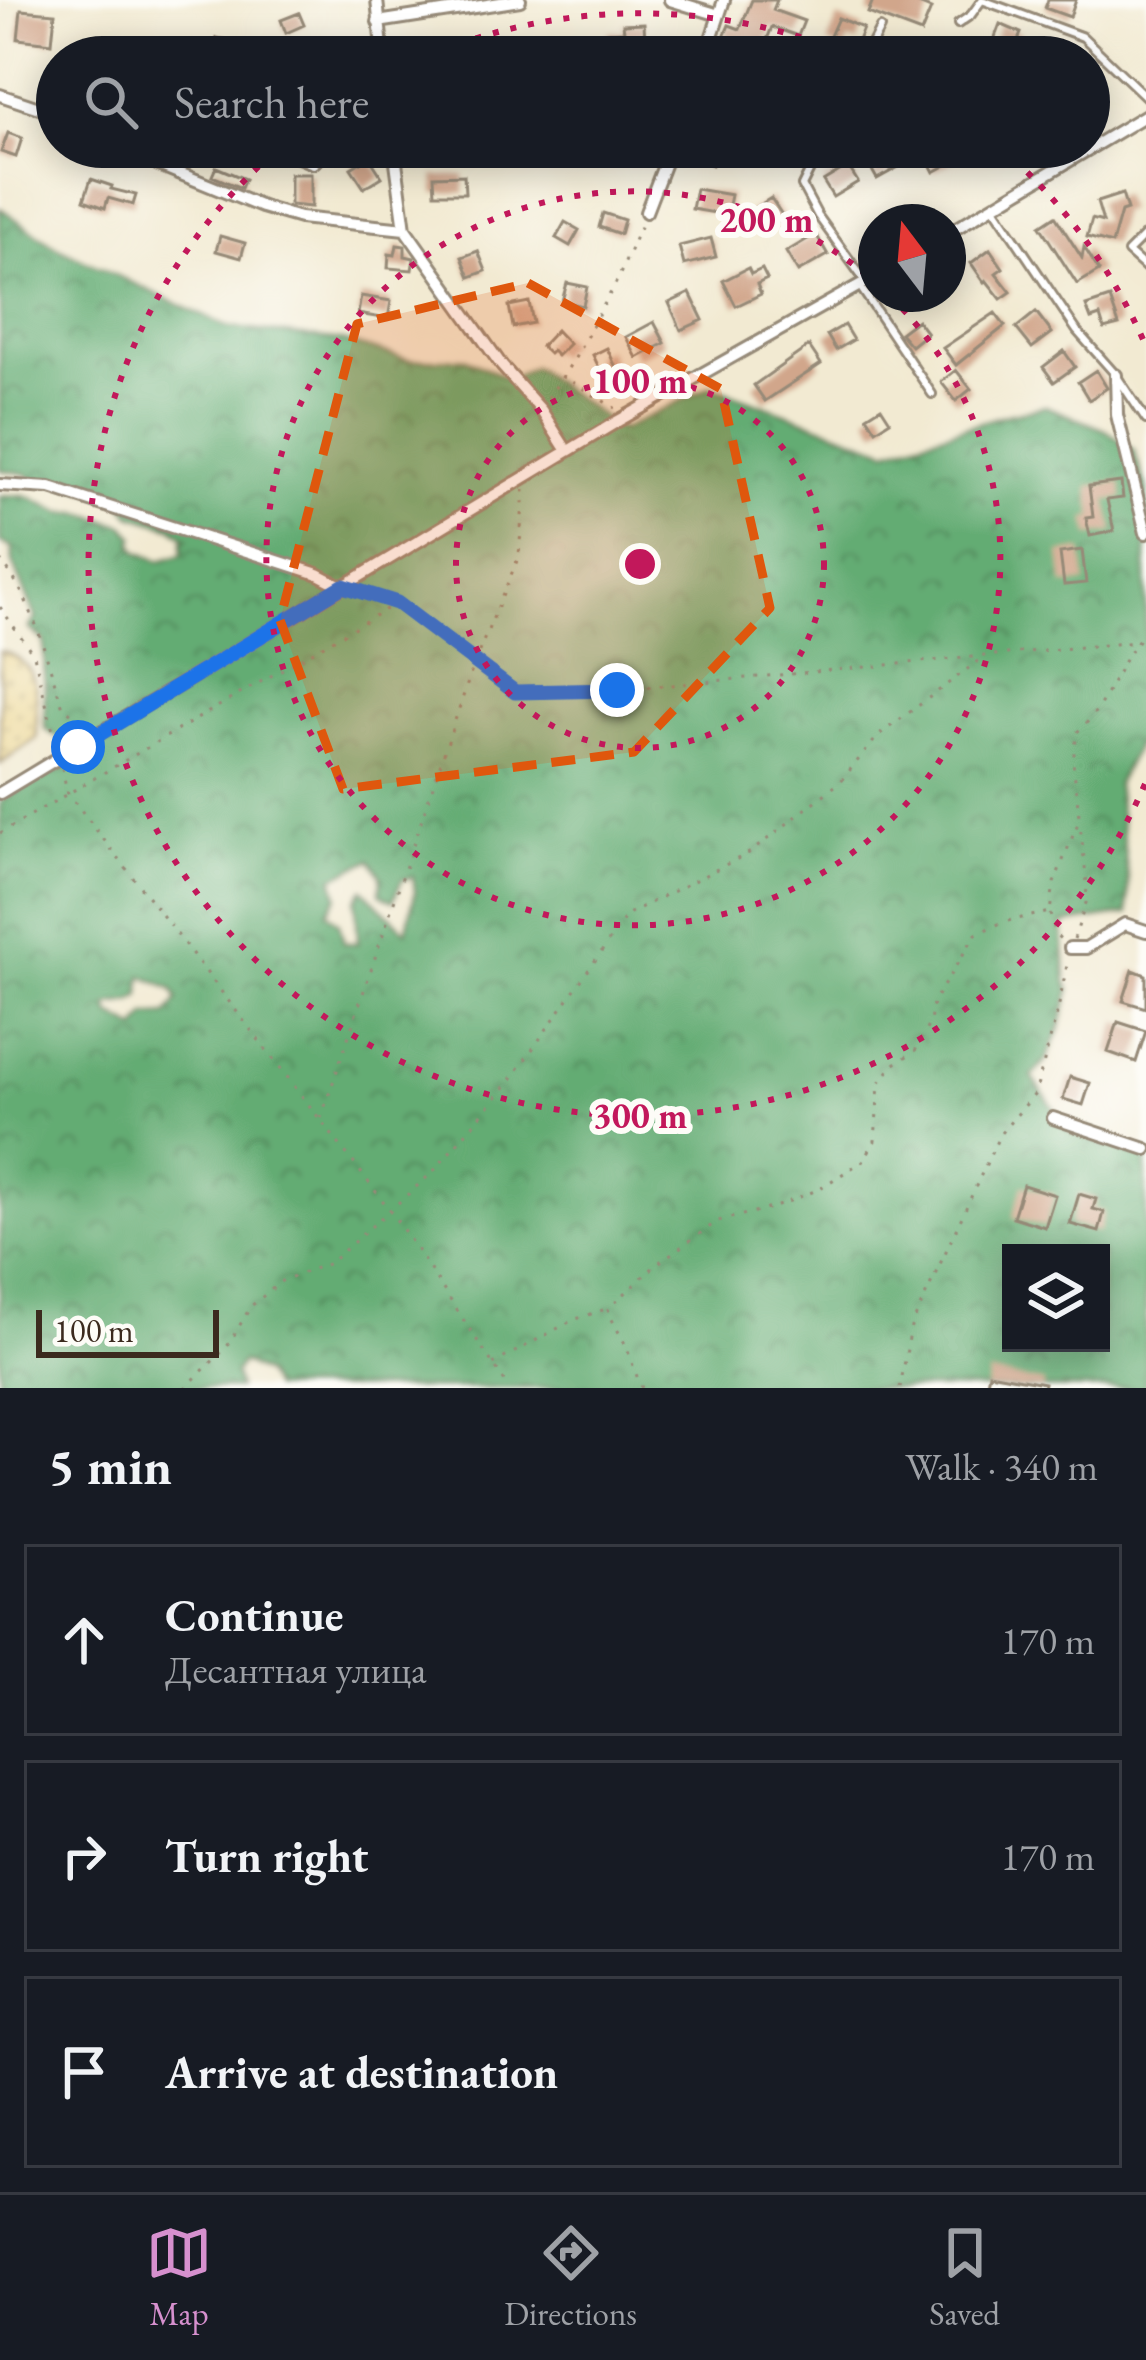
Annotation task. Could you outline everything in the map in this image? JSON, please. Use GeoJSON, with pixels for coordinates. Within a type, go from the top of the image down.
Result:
{"type":"FeatureCollection","features":[{"type":"Feature","properties":{"kind":"street"},"geometry":{"type":"LineString","coordinates":[[377,0],[380,36]]}},
{"type":"Feature","properties":{"kind":"street"},"geometry":{"type":"LineString","coordinates":[[378,22],[520,0]]}},
{"type":"Feature","properties":{"kind":"street"},"geometry":{"type":"LineString","coordinates":[[670,0],[718,15]]}},
{"type":"Feature","properties":{"kind":"street"},"geometry":{"type":"LineString","coordinates":[[712,36],[724,0]]}},
{"type":"Feature","properties":{"kind":"street"},"geometry":{"type":"LineString","coordinates":[[0,95],[36,107]]}},
{"type":"Feature","properties":{"kind":"street"},"geometry":{"type":"LineString","coordinates":[[1110,136],[1146,115]]}},
{"type":"Feature","properties":{"kind":"street"},"geometry":{"type":"LineString","coordinates":[[166,168],[300,218],[405,229]]}},
{"type":"Feature","properties":{"kind":"street"},"geometry":{"type":"LineString","coordinates":[[397,168],[405,229],[567,451]]}},
{"type":"Feature","properties":{"kind":"street"},"geometry":{"type":"LineString","coordinates":[[646,212],[663,168]]}},
{"type":"Feature","properties":{"kind":"street"},"geometry":{"type":"LineString","coordinates":[[966,222],[1057,168]]}},
{"type":"Feature","properties":{"kind":"street"},"geometry":{"type":"LineString","coordinates":[[0,793],[567,451],[858,286]]}},
{"type":"Feature","properties":{"kind":"street"},"geometry":{"type":"LineString","coordinates":[[1116,375],[1117,416],[1146,533]]}},
{"type":"Feature","properties":{"kind":"street"},"geometry":{"type":"LineString","coordinates":[[0,485],[50,488],[343,586]]}},
{"type":"Feature","properties":{"kind":"street"},"geometry":{"type":"LineString","coordinates":[[1070,949],[1086,947],[1125,924],[1146,932]]}},
{"type":"Feature","properties":{"kind":"street"},"geometry":{"type":"LineString","coordinates":[[1053,1118],[1146,1149]]}},
{"type":"Feature","properties":{"kind":"lane"},"geometry":{"type":"LineString","coordinates":[[958,23],[982,0],[1078,36]]}},
{"type":"Feature","properties":{"kind":"lane"},"geometry":{"type":"LineString","coordinates":[[876,36],[880,28]]}},
{"type":"Feature","properties":{"kind":"lane"},"geometry":{"type":"LineString","coordinates":[[1110,64],[1146,98]]}},
{"type":"Feature","properties":{"kind":"lane"},"geometry":{"type":"LineString","coordinates":[[811,168],[802,186],[858,269]]}},
{"type":"Feature","properties":{"kind":"lane"},"geometry":{"type":"LineString","coordinates":[[993,206],[1077,331],[1146,419]]}},
{"type":"Feature","properties":{"kind":"lane"},"geometry":{"type":"LineString","coordinates":[[1146,234],[1128,252],[1146,268]]}},
{"type":"Feature","properties":{"kind":"lane"},"geometry":{"type":"LineString","coordinates":[[885,312],[932,394]]}},
{"type":"Feature","properties":{"kind":"path"},"geometry":{"type":"LineString","coordinates":[[541,410],[618,279],[646,212]]}},
{"type":"Feature","properties":{"kind":"path"},"geometry":{"type":"LineString","coordinates":[[561,376],[616,408],[618,421]]}},
{"type":"Feature","properties":{"kind":"path"},"geometry":{"type":"LineString","coordinates":[[320,1120],[475,661],[519,556],[526,476]]}},
{"type":"Feature","properties":{"kind":"path"},"geometry":{"type":"LineString","coordinates":[[0,560],[13,575],[63,707],[72,714],[78,747]]}},
{"type":"Feature","properties":{"kind":"path"},"geometry":{"type":"LineString","coordinates":[[343,586],[397,603],[515,692],[617,690],[1136,642]]}},
{"type":"Feature","properties":{"kind":"path"},"geometry":{"type":"LineString","coordinates":[[0,832],[397,603]]}},
{"type":"Feature","properties":{"kind":"path"},"geometry":{"type":"LineString","coordinates":[[0,607],[34,655],[67,792],[390,1210],[508,1388]]}},
{"type":"Feature","properties":{"kind":"path"},"geometry":{"type":"LineString","coordinates":[[900,1388],[911,1327],[990,1154],[1000,1134],[1035,1094],[1086,903],[1073,760],[1077,732],[1095,717],[1146,631]]}},
{"type":"Feature","properties":{"kind":"path"},"geometry":{"type":"LineString","coordinates":[[185,1388],[227,1347],[250,1306],[283,1280],[330,1263],[433,1172],[510,1082],[628,914],[751,852],[840,782],[879,735],[985,656]]}},
{"type":"Feature","properties":{"kind":"path"},"geometry":{"type":"LineString","coordinates":[[1070,949],[1056,935],[1050,912],[1054,883],[1080,818]]}},
{"type":"Feature","properties":{"kind":"path"},"geometry":{"type":"LineString","coordinates":[[493,1364],[573,1320],[608,1309],[658,1263],[718,1221],[775,1207],[817,1190],[863,1161],[875,1141],[879,1084],[892,1065],[915,1051],[930,1022],[933,1002],[976,934],[1003,922],[1050,912]]}},
{"type":"Feature","properties":{"kind":"path"},"geometry":{"type":"LineString","coordinates":[[608,1309],[642,1388]]}},
{"type":"Feature","properties":{"kind":"highlighted area"},"geometry":{"type":"Polygon","coordinates":[[[528,283],[721,389],[770,608],[634,752],[343,789],[280,620],[357,324],[528,283]]]}},
{"type":"Feature","properties":{"kind":"green space"},"geometry":{"type":"Polygon","coordinates":[[[0,208],[56,247],[227,327],[342,341],[410,360],[465,358],[509,379],[533,367],[621,430],[711,386],[888,450],[1046,406],[1106,430],[1134,451],[1146,488],[1146,720],[1116,784],[1128,914],[1063,924],[1070,991],[1060,1029],[1032,1077],[1071,1133],[1146,1156],[1146,1388],[272,1388],[265,1375],[242,1362],[234,1373],[238,1388],[0,1388],[0,802],[66,765],[63,741],[45,729],[44,641],[29,628],[36,618],[13,563],[12,548],[0,542],[0,496],[25,495],[63,513],[124,525],[135,537],[133,544],[139,552],[160,561],[183,554],[183,540],[188,539],[172,527],[131,515],[119,499],[65,483],[36,482],[27,474],[0,470],[0,208]],[[371,860],[333,877],[338,896],[327,912],[339,923],[344,943],[358,943],[356,900],[363,889],[406,931],[415,893],[413,877],[402,880],[393,901],[380,894],[381,875],[371,860]],[[142,976],[141,995],[132,1002],[109,1005],[110,1014],[137,1029],[147,1015],[167,1015],[178,999],[172,989],[142,976]]]}},
{"type":"Feature","properties":{"kind":"sand"},"geometry":{"type":"Polygon","coordinates":[[[0,651],[24,664],[31,674],[37,738],[0,764],[0,651]]]}},
{"type":"Feature","properties":{"kind":"building"},"geometry":{"type":"Polygon","coordinates":[[[752,0],[777,0],[773,10],[804,21],[798,36],[772,27],[768,36],[724,36],[729,25],[740,29],[752,0]]]}},
{"type":"Feature","properties":{"kind":"building"},"geometry":{"type":"Polygon","coordinates":[[[873,0],[909,0],[931,9],[921,33],[868,13],[873,0]]]}},
{"type":"Feature","properties":{"kind":"building"},"geometry":{"type":"Polygon","coordinates":[[[1048,0],[1076,0],[1070,17],[1045,8],[1048,0]]]}},
{"type":"Feature","properties":{"kind":"building"},"geometry":{"type":"Polygon","coordinates":[[[21,10],[55,13],[53,36],[36,36],[36,41],[18,39],[21,10]]]}},
{"type":"Feature","properties":{"kind":"building"},"geometry":{"type":"Polygon","coordinates":[[[299,13],[304,25],[286,33],[281,20],[299,13]]]}},
{"type":"Feature","properties":{"kind":"building"},"geometry":{"type":"Polygon","coordinates":[[[838,18],[863,28],[860,36],[830,36],[838,18]]]}},
{"type":"Feature","properties":{"kind":"building"},"geometry":{"type":"Polygon","coordinates":[[[644,23],[645,36],[608,36],[608,32],[624,31],[623,24],[644,23]]]}},
{"type":"Feature","properties":{"kind":"building"},"geometry":{"type":"Polygon","coordinates":[[[1000,24],[1021,33],[1020,36],[995,36],[1000,24]]]}},
{"type":"Feature","properties":{"kind":"building"},"geometry":{"type":"Polygon","coordinates":[[[8,133],[22,138],[16,157],[1,152],[8,133]]]}},
{"type":"Feature","properties":{"kind":"building"},"geometry":{"type":"Polygon","coordinates":[[[218,168],[245,179],[241,188],[212,176],[218,168]]]}},
{"type":"Feature","properties":{"kind":"building"},"geometry":{"type":"Polygon","coordinates":[[[351,168],[376,168],[382,177],[364,188],[351,168]]]}},
{"type":"Feature","properties":{"kind":"building"},"geometry":{"type":"Polygon","coordinates":[[[849,168],[858,182],[833,197],[823,181],[849,168]]]}},
{"type":"Feature","properties":{"kind":"building"},"geometry":{"type":"Polygon","coordinates":[[[871,168],[897,168],[877,179],[871,168]]]}},
{"type":"Feature","properties":{"kind":"building"},"geometry":{"type":"Polygon","coordinates":[[[290,174],[311,174],[311,207],[290,205],[290,174]]]}},
{"type":"Feature","properties":{"kind":"building"},"geometry":{"type":"Polygon","coordinates":[[[464,175],[465,193],[435,193],[434,176],[464,175]]]}},
{"type":"Feature","properties":{"kind":"building"},"geometry":{"type":"Polygon","coordinates":[[[91,179],[136,195],[133,205],[108,198],[105,208],[84,200],[91,179]]]}},
{"type":"Feature","properties":{"kind":"building"},"geometry":{"type":"Polygon","coordinates":[[[696,189],[731,195],[727,215],[692,209],[696,189]]]}},
{"type":"Feature","properties":{"kind":"building"},"geometry":{"type":"Polygon","coordinates":[[[1122,194],[1127,210],[1121,212],[1112,244],[1087,237],[1092,219],[1103,222],[1097,202],[1122,194]]]}},
{"type":"Feature","properties":{"kind":"building"},"geometry":{"type":"Polygon","coordinates":[[[771,198],[784,218],[761,233],[748,212],[771,198]]]}},
{"type":"Feature","properties":{"kind":"building"},"geometry":{"type":"Polygon","coordinates":[[[603,213],[624,220],[620,234],[599,227],[603,213]]]}},
{"type":"Feature","properties":{"kind":"building"},"geometry":{"type":"Polygon","coordinates":[[[1055,216],[1082,258],[1084,247],[1099,271],[1077,284],[1040,226],[1055,216]]]}},
{"type":"Feature","properties":{"kind":"building"},"geometry":{"type":"Polygon","coordinates":[[[565,222],[579,230],[570,246],[556,238],[565,222]]]}},
{"type":"Feature","properties":{"kind":"building"},"geometry":{"type":"Polygon","coordinates":[[[816,234],[828,255],[798,272],[786,252],[816,234]]]}},
{"type":"Feature","properties":{"kind":"building"},"geometry":{"type":"Polygon","coordinates":[[[220,236],[245,243],[241,258],[216,251],[220,236]]]}},
{"type":"Feature","properties":{"kind":"building"},"geometry":{"type":"Polygon","coordinates":[[[711,238],[716,257],[684,265],[679,246],[711,238]]]}},
{"type":"Feature","properties":{"kind":"building"},"geometry":{"type":"Polygon","coordinates":[[[397,245],[405,246],[405,256],[414,258],[412,270],[388,268],[389,254],[395,255],[397,245]]]}},
{"type":"Feature","properties":{"kind":"building"},"geometry":{"type":"Polygon","coordinates":[[[990,249],[1003,268],[996,273],[1011,292],[1001,299],[971,263],[990,249]]]}},
{"type":"Feature","properties":{"kind":"building"},"geometry":{"type":"Polygon","coordinates":[[[478,251],[486,271],[470,277],[462,257],[478,251]]]}},
{"type":"Feature","properties":{"kind":"building"},"geometry":{"type":"Polygon","coordinates":[[[748,268],[751,274],[762,269],[767,279],[757,284],[761,294],[736,306],[723,281],[748,268]]]}},
{"type":"Feature","properties":{"kind":"building"},"geometry":{"type":"Polygon","coordinates":[[[567,283],[587,287],[583,306],[562,301],[567,283]]]}},
{"type":"Feature","properties":{"kind":"building"},"geometry":{"type":"Polygon","coordinates":[[[690,293],[703,320],[681,330],[669,303],[690,293]]]}},
{"type":"Feature","properties":{"kind":"building"},"geometry":{"type":"Polygon","coordinates":[[[361,296],[391,301],[388,319],[358,314],[361,296]]]}},
{"type":"Feature","properties":{"kind":"building"},"geometry":{"type":"Polygon","coordinates":[[[1110,298],[1119,325],[1104,329],[1100,316],[1091,319],[1086,306],[1110,298]]]}},
{"type":"Feature","properties":{"kind":"building"},"geometry":{"type":"Polygon","coordinates":[[[529,302],[533,323],[513,327],[509,306],[529,302]]]}},
{"type":"Feature","properties":{"kind":"building"},"geometry":{"type":"Polygon","coordinates":[[[1036,312],[1052,333],[1032,348],[1016,328],[1036,312]]]}},
{"type":"Feature","properties":{"kind":"building"},"geometry":{"type":"Polygon","coordinates":[[[995,313],[1005,326],[956,365],[943,348],[995,313]]]}},
{"type":"Feature","properties":{"kind":"building"},"geometry":{"type":"Polygon","coordinates":[[[917,320],[927,333],[911,346],[900,333],[917,320]]]}},
{"type":"Feature","properties":{"kind":"building"},"geometry":{"type":"Polygon","coordinates":[[[654,322],[665,343],[637,358],[626,337],[654,322]]]}},
{"type":"Feature","properties":{"kind":"building"},"geometry":{"type":"Polygon","coordinates":[[[844,325],[853,340],[836,350],[827,335],[844,325]]]}},
{"type":"Feature","properties":{"kind":"building"},"geometry":{"type":"Polygon","coordinates":[[[556,330],[569,344],[557,356],[541,346],[556,330]]]}},
{"type":"Feature","properties":{"kind":"building"},"geometry":{"type":"Polygon","coordinates":[[[809,346],[821,364],[765,401],[754,385],[809,346]]]}},
{"type":"Feature","properties":{"kind":"building"},"geometry":{"type":"Polygon","coordinates":[[[607,348],[621,378],[607,385],[593,355],[607,348]]]}},
{"type":"Feature","properties":{"kind":"building"},"geometry":{"type":"Polygon","coordinates":[[[1064,351],[1075,367],[1054,382],[1043,367],[1064,351]]]}},
{"type":"Feature","properties":{"kind":"building"},"geometry":{"type":"Polygon","coordinates":[[[956,370],[971,389],[956,401],[941,382],[956,370]]]}},
{"type":"Feature","properties":{"kind":"building"},"geometry":{"type":"Polygon","coordinates":[[[1096,370],[1107,388],[1089,400],[1078,382],[1096,370]]]}},
{"type":"Feature","properties":{"kind":"building"},"geometry":{"type":"Polygon","coordinates":[[[881,407],[890,421],[876,430],[867,416],[881,407]]]}},
{"type":"Feature","properties":{"kind":"building"},"geometry":{"type":"Polygon","coordinates":[[[1121,482],[1123,498],[1107,500],[1114,531],[1090,536],[1086,518],[1093,517],[1089,486],[1121,482]]]}},
{"type":"Feature","properties":{"kind":"building"},"geometry":{"type":"Polygon","coordinates":[[[1082,550],[1086,583],[1064,585],[1060,553],[1082,550]]]}},
{"type":"Feature","properties":{"kind":"building"},"geometry":{"type":"Polygon","coordinates":[[[1133,970],[1146,975],[1146,1008],[1123,1001],[1133,970]]]}},
{"type":"Feature","properties":{"kind":"building"},"geometry":{"type":"Polygon","coordinates":[[[1118,1022],[1146,1031],[1136,1062],[1108,1052],[1118,1022]]]}},
{"type":"Feature","properties":{"kind":"building"},"geometry":{"type":"Polygon","coordinates":[[[1070,1077],[1090,1083],[1083,1105],[1063,1099],[1070,1077]]]}},
{"type":"Feature","properties":{"kind":"building"},"geometry":{"type":"Polygon","coordinates":[[[1023,1185],[1055,1195],[1045,1227],[1013,1217],[1023,1185]]]}},
{"type":"Feature","properties":{"kind":"building"},"geometry":{"type":"Polygon","coordinates":[[[1079,1194],[1096,1199],[1093,1209],[1104,1212],[1099,1232],[1070,1224],[1079,1194]]]}},
{"type":"Feature","properties":{"kind":"building"},"geometry":{"type":"Polygon","coordinates":[[[989,1373],[1044,1383],[1043,1388],[986,1388],[989,1373]]]}},
{"type":"Feature","properties":{"kind":"route"},"geometry":{"type":"LineString","coordinates":[[78,747],[343,586],[397,603],[515,692],[617,690]]}}]}
